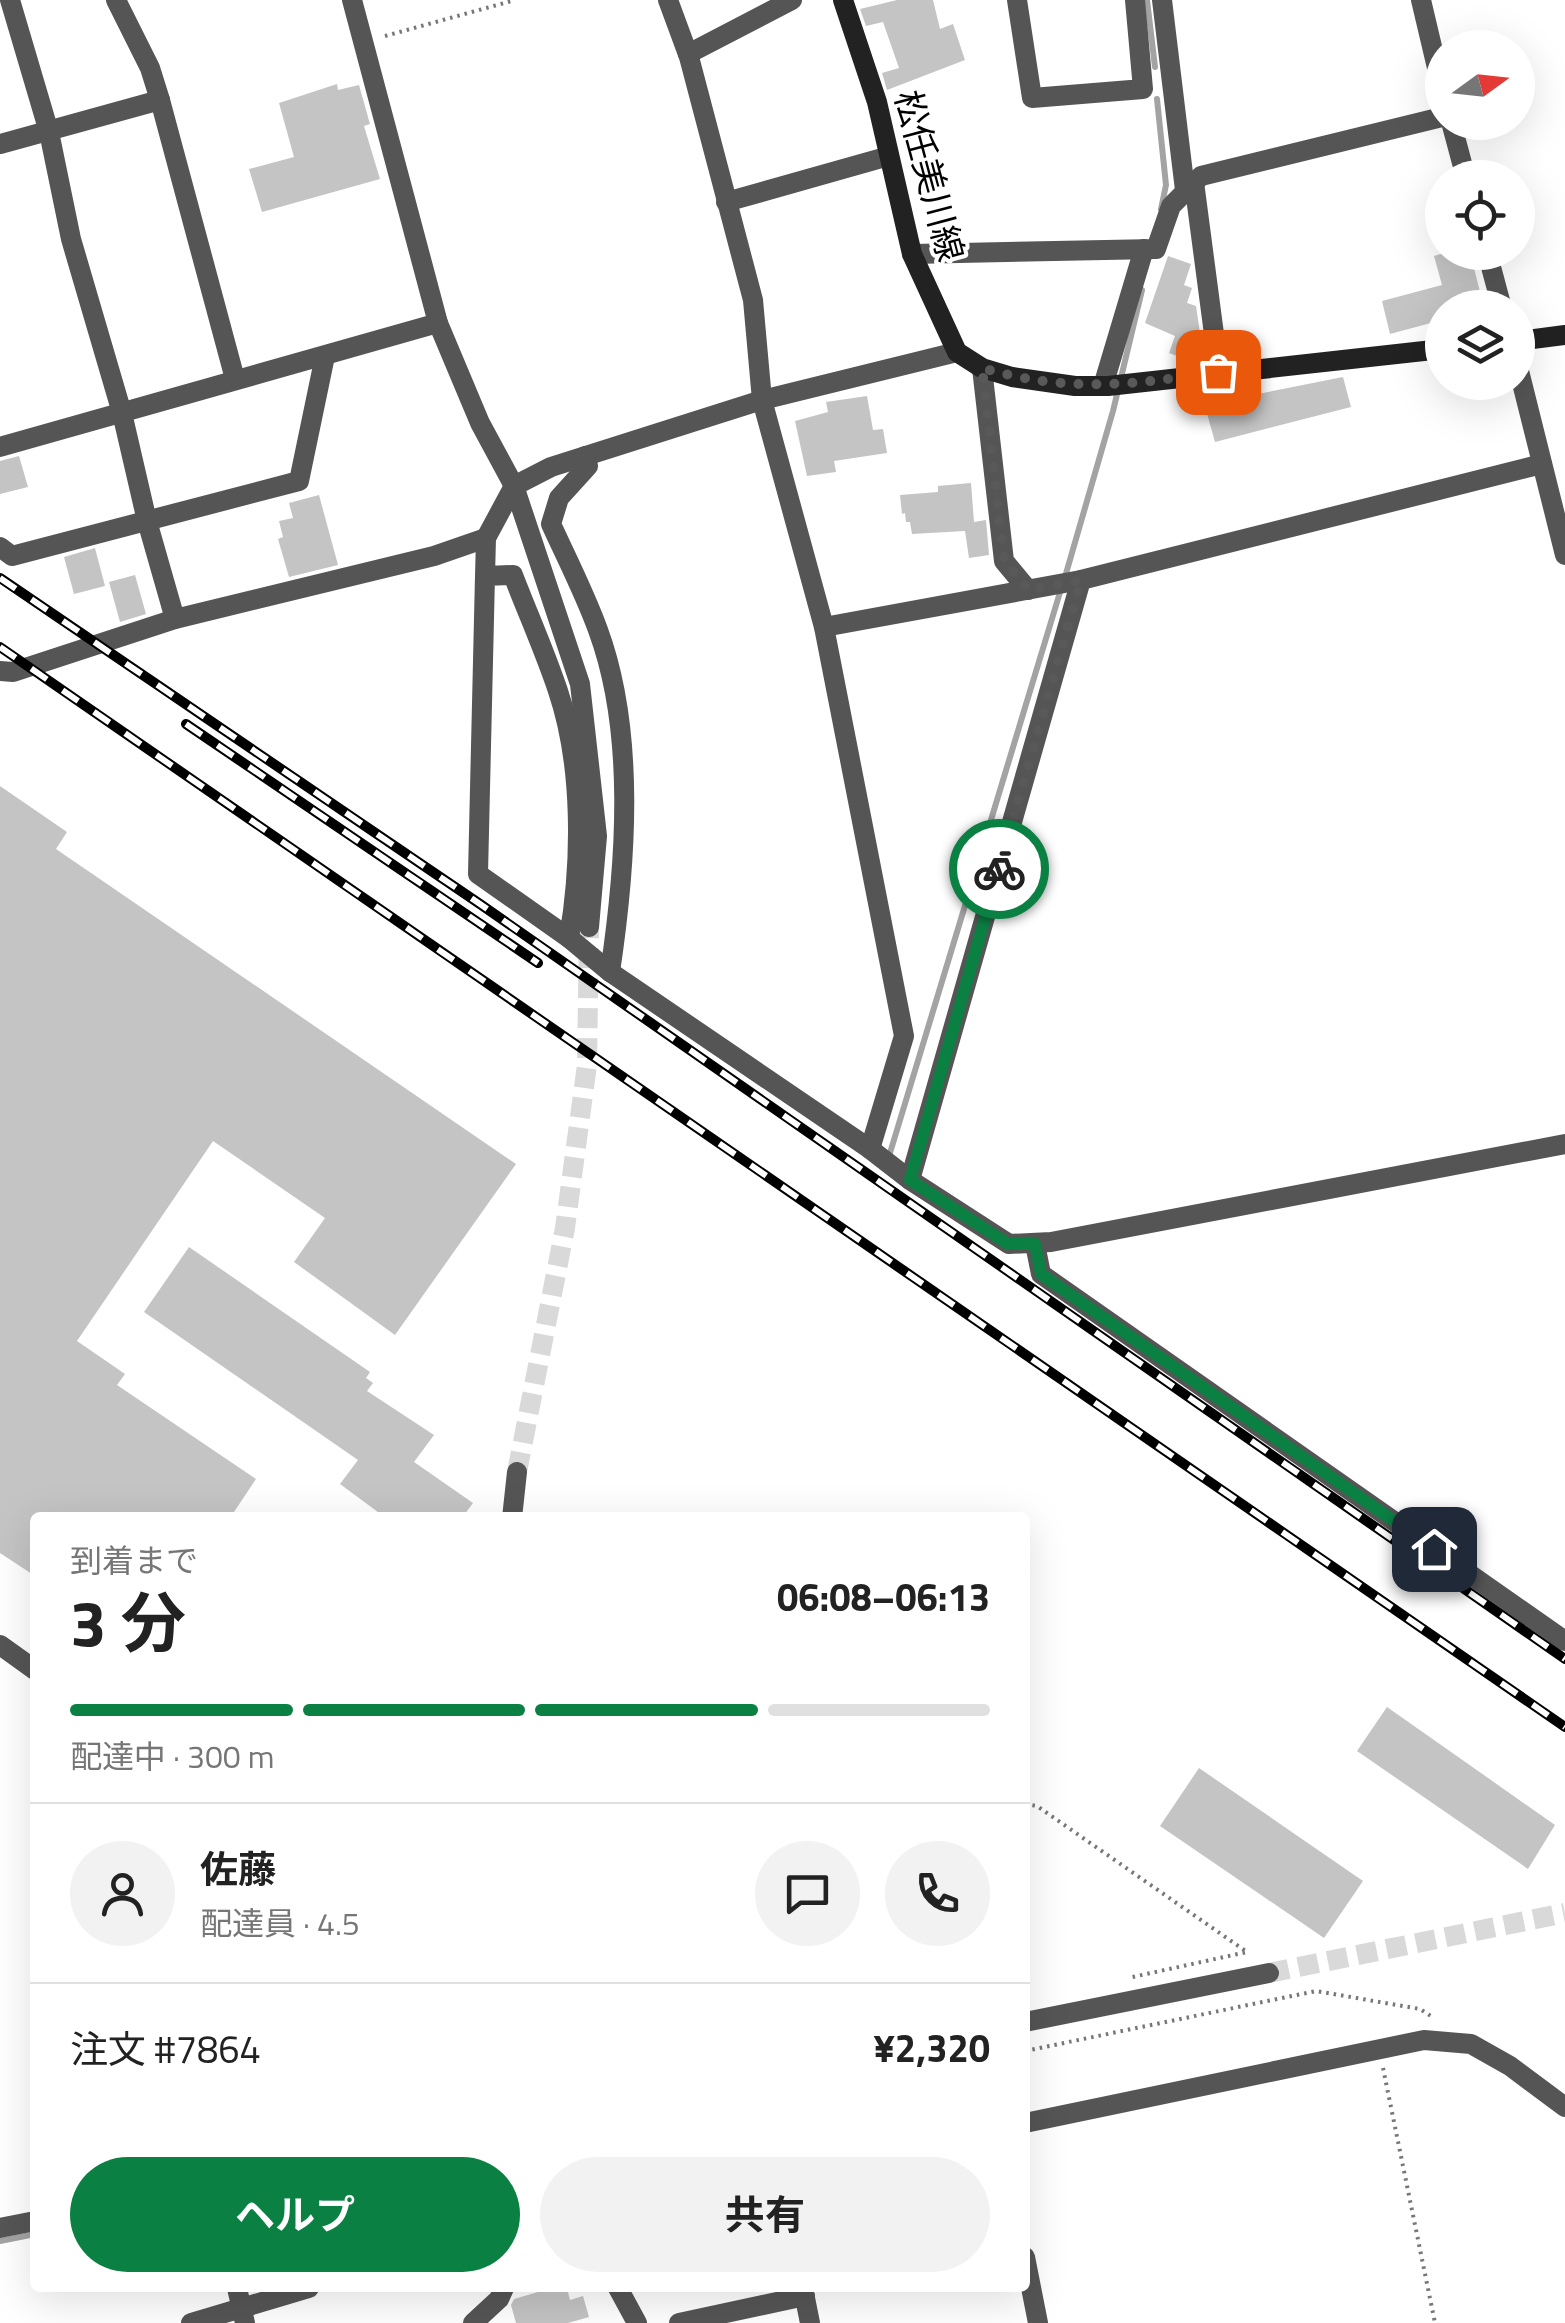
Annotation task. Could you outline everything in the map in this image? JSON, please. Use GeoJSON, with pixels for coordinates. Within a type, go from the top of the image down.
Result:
{"type":"FeatureCollection","features":[{"type":"Feature","properties":{"kind":"main road","name":"松任美川線"},"geometry":{"type":"LineString","coordinates":[[843,0],[877,102],[912,254],[957,352]]}},
{"type":"Feature","properties":{"kind":"main road"},"geometry":{"type":"LineString","coordinates":[[1535,339],[1565,335]]}},
{"type":"Feature","properties":{"kind":"main road"},"geometry":{"type":"LineString","coordinates":[[957,352],[982,368],[1012,377],[1106,386],[1425,350]]}},
{"type":"Feature","properties":{"kind":"street"},"geometry":{"type":"LineString","coordinates":[[10,0],[49,132],[72,239],[175,619]]}},
{"type":"Feature","properties":{"kind":"street"},"geometry":{"type":"LineString","coordinates":[[116,0],[150,68],[235,379]]}},
{"type":"Feature","properties":{"kind":"street"},"geometry":{"type":"LineString","coordinates":[[352,0],[438,323],[480,423],[514,486],[580,684],[597,836],[588,927]]}},
{"type":"Feature","properties":{"kind":"street"},"geometry":{"type":"LineString","coordinates":[[668,0],[688,54],[752,300],[762,400],[824,628],[904,1036],[870,1149]]}},
{"type":"Feature","properties":{"kind":"street"},"geometry":{"type":"LineString","coordinates":[[688,54],[792,0]]}},
{"type":"Feature","properties":{"kind":"street"},"geometry":{"type":"LineString","coordinates":[[1017,0],[1032,98],[1170,86]]}},
{"type":"Feature","properties":{"kind":"street"},"geometry":{"type":"LineString","coordinates":[[1135,0],[1143,89]]}},
{"type":"Feature","properties":{"kind":"street"},"geometry":{"type":"LineString","coordinates":[[1162,0],[1170,86],[1218,372]]}},
{"type":"Feature","properties":{"kind":"street"},"geometry":{"type":"LineString","coordinates":[[1421,0],[1428,30]]}},
{"type":"Feature","properties":{"kind":"street"},"geometry":{"type":"LineString","coordinates":[[0,144],[160,100]]}},
{"type":"Feature","properties":{"kind":"street"},"geometry":{"type":"LineString","coordinates":[[912,254],[1156,250],[1170,206],[1201,176],[1425,121]]}},
{"type":"Feature","properties":{"kind":"street"},"geometry":{"type":"LineString","coordinates":[[726,202],[889,156]]}},
{"type":"Feature","properties":{"kind":"street"},"geometry":{"type":"LineString","coordinates":[[1106,386],[1144,249]]}},
{"type":"Feature","properties":{"kind":"street"},"geometry":{"type":"LineString","coordinates":[[1,443],[122,413],[438,323]]}},
{"type":"Feature","properties":{"kind":"street"},"geometry":{"type":"LineString","coordinates":[[957,352],[762,400],[551,467],[514,486],[486,538],[478,874],[610,972],[1008,1244],[1035,1244],[1565,1144]]}},
{"type":"Feature","properties":{"kind":"street"},"geometry":{"type":"LineString","coordinates":[[0,547],[12,556],[299,481],[325,356]]}},
{"type":"Feature","properties":{"kind":"street"},"geometry":{"type":"LineString","coordinates":[[982,368],[1004,560],[1028,590]]}},
{"type":"Feature","properties":{"kind":"street"},"geometry":{"type":"LineString","coordinates":[[1526,400],[1565,555]]}},
{"type":"Feature","properties":{"kind":"street"},"geometry":{"type":"LineString","coordinates":[[585,456],[588,466],[560,498],[551,524],[599,631],[623,754],[621,874],[610,972]]}},
{"type":"Feature","properties":{"kind":"street"},"geometry":{"type":"LineString","coordinates":[[824,628],[1081,580],[1542,464]]}},
{"type":"Feature","properties":{"kind":"street"},"geometry":{"type":"LineString","coordinates":[[0,671],[13,672],[175,619],[434,556],[486,538]]}},
{"type":"Feature","properties":{"kind":"street"},"geometry":{"type":"LineString","coordinates":[[485,576],[512,575],[559,694],[574,761],[578,866],[569,938]]}},
{"type":"Feature","properties":{"kind":"street"},"geometry":{"type":"LineString","coordinates":[[910,1180],[1081,580]]}},
{"type":"Feature","properties":{"kind":"street"},"geometry":{"type":"LineString","coordinates":[[1035,1244],[1041,1274],[1565,1640]]}},
{"type":"Feature","properties":{"kind":"street"},"geometry":{"type":"LineString","coordinates":[[513,1512],[517,1472]]}},
{"type":"Feature","properties":{"kind":"street"},"geometry":{"type":"LineString","coordinates":[[0,1645],[30,1666]]}},
{"type":"Feature","properties":{"kind":"street"},"geometry":{"type":"LineString","coordinates":[[1030,2021],[1269,1973]]}},
{"type":"Feature","properties":{"kind":"street"},"geometry":{"type":"LineString","coordinates":[[1030,2122],[1424,2040],[1471,2044],[1510,2066],[1565,2107]]}},
{"type":"Feature","properties":{"kind":"street"},"geometry":{"type":"LineString","coordinates":[[0,2228],[30,2222]]}},
{"type":"Feature","properties":{"kind":"street"},"geometry":{"type":"LineString","coordinates":[[1030,2282],[1038,2323]]}},
{"type":"Feature","properties":{"kind":"street"},"geometry":{"type":"LineString","coordinates":[[190,2323],[293,2292]]}},
{"type":"Feature","properties":{"kind":"street"},"geometry":{"type":"LineString","coordinates":[[479,2321],[502,2292]]}},
{"type":"Feature","properties":{"kind":"street"},"geometry":{"type":"LineString","coordinates":[[620,2292],[637,2323]]}},
{"type":"Feature","properties":{"kind":"street"},"geometry":{"type":"LineString","coordinates":[[680,2323],[804,2292],[810,2323]]}},
{"type":"Feature","properties":{"kind":"path"},"geometry":{"type":"LineString","coordinates":[[363,42],[515,0]]}},
{"type":"Feature","properties":{"kind":"path"},"geometry":{"type":"LineString","coordinates":[[1030,1805],[1247,1952],[1118,1980]]}},
{"type":"Feature","properties":{"kind":"path"},"geometry":{"type":"LineString","coordinates":[[1030,2051],[1316,1991],[1420,2009],[1471,2044]]}},
{"type":"Feature","properties":{"kind":"path"},"geometry":{"type":"LineString","coordinates":[[1379,2051],[1435,2323]]}},
{"type":"Feature","properties":{"kind":"building"},"geometry":{"type":"Polygon","coordinates":[[[897,0],[933,0],[940,29],[953,24],[965,60],[887,90],[882,73],[899,68],[883,22],[866,26],[860,9],[897,0]]]}},
{"type":"Feature","properties":{"kind":"building"},"geometry":{"type":"Polygon","coordinates":[[[337,84],[338,90],[359,85],[370,124],[364,126],[380,179],[262,212],[249,169],[294,157],[279,103],[337,84]]]}},
{"type":"Feature","properties":{"kind":"building"},"geometry":{"type":"Polygon","coordinates":[[[1168,256],[1191,264],[1184,285],[1192,288],[1187,303],[1196,306],[1200,333],[1191,361],[1169,353],[1175,336],[1145,323],[1168,256]]]}},
{"type":"Feature","properties":{"kind":"building"},"geometry":{"type":"Polygon","coordinates":[[[1438,270],[1474,270],[1480,290],[1425,290],[1425,325],[1390,334],[1382,301],[1442,285],[1438,270]]]}},
{"type":"Feature","properties":{"kind":"building"},"geometry":{"type":"Polygon","coordinates":[[[1343,377],[1351,407],[1215,442],[1204,403],[1256,388],[1258,394],[1343,377]]]}},
{"type":"Feature","properties":{"kind":"building"},"geometry":{"type":"Polygon","coordinates":[[[867,396],[873,430],[883,429],[887,453],[834,461],[836,472],[807,476],[795,421],[828,412],[826,402],[867,396]]]}},
{"type":"Feature","properties":{"kind":"building"},"geometry":{"type":"Polygon","coordinates":[[[19,456],[28,487],[0,494],[0,461],[19,456]]]}},
{"type":"Feature","properties":{"kind":"building"},"geometry":{"type":"Polygon","coordinates":[[[971,483],[974,522],[986,520],[989,555],[969,558],[965,531],[912,534],[910,522],[902,514],[900,495],[938,492],[938,486],[971,483]]]}},
{"type":"Feature","properties":{"kind":"building"},"geometry":{"type":"Polygon","coordinates":[[[319,495],[338,565],[289,577],[278,539],[283,537],[279,521],[293,518],[289,503],[319,495]]]}},
{"type":"Feature","properties":{"kind":"building"},"geometry":{"type":"Polygon","coordinates":[[[95,548],[105,586],[74,594],[64,557],[95,548]]]}},
{"type":"Feature","properties":{"kind":"building"},"geometry":{"type":"Polygon","coordinates":[[[135,575],[146,614],[120,622],[109,582],[135,575]]]}},
{"type":"Feature","properties":{"kind":"building"},"geometry":{"type":"Polygon","coordinates":[[[0,786],[67,832],[56,849],[516,1164],[395,1335],[294,1262],[325,1218],[213,1141],[77,1341],[125,1374],[117,1385],[256,1479],[234,1512],[30,1512],[30,1573],[0,1553],[0,786]]]}},
{"type":"Feature","properties":{"kind":"building"},"geometry":{"type":"Polygon","coordinates":[[[189,1247],[370,1372],[366,1378],[373,1383],[367,1391],[434,1435],[414,1462],[473,1503],[466,1512],[378,1512],[340,1484],[358,1460],[144,1312],[189,1247]]]}},
{"type":"Feature","properties":{"kind":"building"},"geometry":{"type":"Polygon","coordinates":[[[1387,1707],[1555,1825],[1528,1869],[1357,1751],[1387,1707]]]}},
{"type":"Feature","properties":{"kind":"building"},"geometry":{"type":"Polygon","coordinates":[[[1199,1768],[1363,1881],[1324,1938],[1160,1826],[1199,1768]]]}},
{"type":"Feature","properties":{"kind":"building"},"geometry":{"type":"Polygon","coordinates":[[[538,2292],[568,2292],[570,2300],[583,2296],[589,2317],[568,2323],[516,2323],[511,2305],[514,2299],[538,2292]]]}},
{"type":"Feature","properties":{"kind":"waterway"},"geometry":{"type":"LineString","coordinates":[[1147,0],[1155,67]]}},
{"type":"Feature","properties":{"kind":"waterway"},"geometry":{"type":"LineString","coordinates":[[1157,99],[1166,185],[1161,209]]}},
{"type":"Feature","properties":{"kind":"waterway"},"geometry":{"type":"LineString","coordinates":[[1065,577],[1113,411],[1142,290]]}},
{"type":"Feature","properties":{"kind":"waterway"},"geometry":{"type":"LineString","coordinates":[[890,1153],[1061,589]]}},
{"type":"Feature","properties":{"kind":"waterway"},"geometry":{"type":"LineString","coordinates":[[0,2241],[30,2235]]}},
{"type":"Feature","properties":{"kind":"tunnel"},"geometry":{"type":"LineString","coordinates":[[517,1472],[565,1228],[587,1065],[589,927]]}},
{"type":"Feature","properties":{"kind":"tunnel"},"geometry":{"type":"LineString","coordinates":[[1269,1973],[1565,1913]]}},
{"type":"Feature","properties":{"kind":"railway"},"geometry":{"type":"LineString","coordinates":[[0,578],[480,904],[1565,1659]]}},
{"type":"Feature","properties":{"kind":"railway"},"geometry":{"type":"LineString","coordinates":[[0,647],[1565,1727]]}},
{"type":"Feature","properties":{"kind":"railway"},"geometry":{"type":"LineString","coordinates":[[186,724],[538,963]]}},
{"type":"Feature","properties":{"kind":"way so far"},"geometry":{"type":"LineString","coordinates":[[999,869],[1081,580],[1028,590],[1004,560],[982,368],[1012,377],[1076,386],[1134,384],[1218,372]]}},
{"type":"Feature","properties":{"kind":"route"},"geometry":{"type":"LineString","coordinates":[[999,869],[910,1180],[1008,1244],[1035,1244],[1041,1274],[1434,1549]]}}]}
